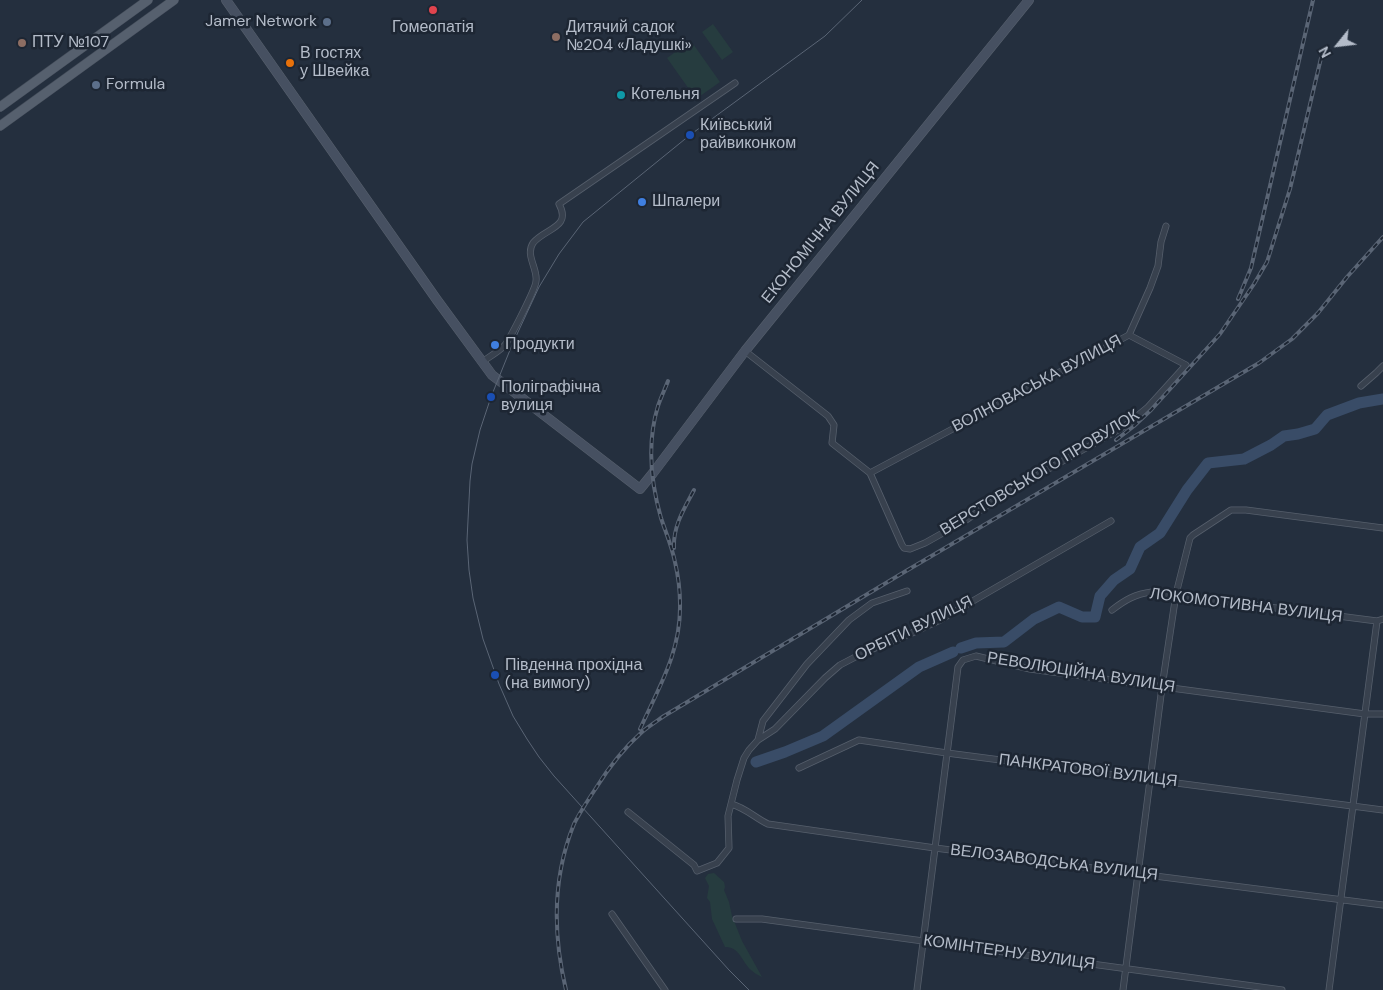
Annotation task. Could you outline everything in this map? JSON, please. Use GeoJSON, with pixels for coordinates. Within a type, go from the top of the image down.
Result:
{"type":"FeatureCollection","features":[{"type":"Feature","properties":{"kind":"main road"},"geometry":{"type":"LineString","coordinates":[[0,107],[148,0]]}},
{"type":"Feature","properties":{"kind":"main road"},"geometry":{"type":"LineString","coordinates":[[0,126],[174,0]]}},
{"type":"Feature","properties":{"kind":"street"},"geometry":{"type":"LineString","coordinates":[[226,0],[482,362],[504,346],[519,319],[536,280],[530,255],[531,248],[533,244],[562,221],[563,213],[558,204],[735,83]]}},
{"type":"Feature","properties":{"kind":"street","name":"ЕКОНОМІЧНА ВУЛИЦЯ"},"geometry":{"type":"LineString","coordinates":[[482,362],[494,377],[640,489],[745,351],[1029,0]]}},
{"type":"Feature","properties":{"kind":"street","name":"ВОЛНОВАСЬКА ВУЛИЦЯ"},"geometry":{"type":"LineString","coordinates":[[870,474],[1129,335],[1158,266],[1161,242],[1166,226]]}},
{"type":"Feature","properties":{"kind":"street","name":"ВЕРСТОВСЬКОГО ПРОВУЛОК"},"geometry":{"type":"LineString","coordinates":[[870,474],[899,540],[907,549],[915,548],[958,525],[1004,494],[1125,426],[1147,408],[1186,365],[1129,335]]}},
{"type":"Feature","properties":{"kind":"street"},"geometry":{"type":"LineString","coordinates":[[745,351],[828,416],[834,425],[832,443],[870,474]]}},
{"type":"Feature","properties":{"kind":"street"},"geometry":{"type":"LineString","coordinates":[[1361,386],[1383,366]]}},
{"type":"Feature","properties":{"kind":"street"},"geometry":{"type":"LineString","coordinates":[[1123,990],[1162,687],[1176,594],[1190,538],[1231,510],[1246,510],[1383,528]]}},
{"type":"Feature","properties":{"kind":"street","name":"ОРБІТИ ВУЛИЦЯ"},"geometry":{"type":"LineString","coordinates":[[758,740],[775,729],[840,665],[863,653],[940,620],[1111,521]]}},
{"type":"Feature","properties":{"kind":"street"},"geometry":{"type":"LineString","coordinates":[[628,812],[694,865],[697,871],[717,863],[729,848],[728,816],[737,780],[744,758],[758,740],[763,721],[807,664],[848,620],[872,603],[907,591]]}},
{"type":"Feature","properties":{"kind":"street","name":"ЛОКОМОТИВНА ВУЛИЦЯ"},"geometry":{"type":"LineString","coordinates":[[1112,610],[1126,599],[1152,592],[1380,620]]}},
{"type":"Feature","properties":{"kind":"street"},"geometry":{"type":"LineString","coordinates":[[1329,990],[1365,714],[1380,620]]}},
{"type":"Feature","properties":{"kind":"street","name":"РЕВОЛЮЦІЙНА ВУЛИЦЯ"},"geometry":{"type":"LineString","coordinates":[[917,990],[958,667],[963,660],[976,656],[1030,668],[1162,687],[1365,714],[1383,714]]}},
{"type":"Feature","properties":{"kind":"street","name":"ПАНКРАТОВОЇ ВУЛИЦЯ"},"geometry":{"type":"LineString","coordinates":[[799,768],[859,740],[1383,810]]}},
{"type":"Feature","properties":{"kind":"street","name":"ВЕЛОЗАВОДСЬКА ВУЛИЦЯ"},"geometry":{"type":"LineString","coordinates":[[731,804],[745,809],[768,824],[935,848],[1383,905]]}},
{"type":"Feature","properties":{"kind":"street"},"geometry":{"type":"LineString","coordinates":[[612,914],[665,990]]}},
{"type":"Feature","properties":{"kind":"street","name":"КОМІНТЕРНУ ВУЛИЦЯ"},"geometry":{"type":"LineString","coordinates":[[736,919],[762,919],[1282,990]]}},
{"type":"Feature","properties":{"kind":"green space"},"geometry":{"type":"Polygon","coordinates":[[[713,24],[733,52],[722,60],[702,32],[713,24]]]}},
{"type":"Feature","properties":{"kind":"green space"},"geometry":{"type":"Polygon","coordinates":[[[691,41],[720,82],[696,99],[667,58],[691,41]]]}},
{"type":"Feature","properties":{"kind":"green space"},"geometry":{"type":"Polygon","coordinates":[[[714,873],[724,882],[724,890],[742,941],[762,977],[748,967],[734,949],[725,947],[712,919],[710,902],[707,898],[709,886],[705,878],[708,874],[714,873]]]}},
{"type":"Feature","properties":{"kind":"waterway"},"geometry":{"type":"LineString","coordinates":[[961,648],[976,643],[1004,642],[1034,619],[1059,607],[1082,617],[1095,617],[1100,596],[1114,580],[1130,569],[1140,547],[1160,533],[1187,490],[1208,463],[1244,459],[1284,436],[1315,429],[1327,415],[1359,403],[1383,399]]}},
{"type":"Feature","properties":{"kind":"waterway"},"geometry":{"type":"LineString","coordinates":[[756,762],[823,736],[919,667],[953,652]]}},
{"type":"Feature","properties":{"kind":"tram line"},"geometry":{"type":"LineString","coordinates":[[749,990],[554,776],[539,757],[513,716],[483,639],[473,598],[467,540],[470,481],[480,430],[512,345],[539,287],[559,254],[583,222],[690,135],[825,36],[862,0]]}},
{"type":"Feature","properties":{"kind":"railway"},"geometry":{"type":"LineString","coordinates":[[1238,299],[1251,268],[1313,0]]}},
{"type":"Feature","properties":{"kind":"railway"},"geometry":{"type":"LineString","coordinates":[[1116,440],[1151,410],[1220,334],[1267,262],[1290,189],[1321,58]]}},
{"type":"Feature","properties":{"kind":"railway"},"geometry":{"type":"LineString","coordinates":[[566,990],[559,948],[557,907],[558,886],[567,844],[574,824],[584,806],[612,765],[635,738],[664,716],[1259,363],[1292,339],[1318,313],[1383,237]]}},
{"type":"Feature","properties":{"kind":"railway"},"geometry":{"type":"LineString","coordinates":[[640,729],[668,669],[677,638],[679,621],[680,599],[677,572],[655,491],[651,448],[658,406],[668,381]]}},
{"type":"Feature","properties":{"kind":"railway"},"geometry":{"type":"LineString","coordinates":[[674,548],[677,525],[694,490]]}},
{"type":"Feature","properties":{"kind":"place","name":"Гомеопатія"},"geometry":{"type":"Point","coordinates":[433,10]}},
{"type":"Feature","properties":{"kind":"place","name":"Jamer Network"},"geometry":{"type":"Point","coordinates":[327,22]}},
{"type":"Feature","properties":{"kind":"place","name":"Дитячий садок №204 «Ладушкі»"},"geometry":{"type":"Point","coordinates":[556,37]}},
{"type":"Feature","properties":{"kind":"place","name":"ПТУ №107"},"geometry":{"type":"Point","coordinates":[22,43]}},
{"type":"Feature","properties":{"kind":"place","name":"В гостях у Швейка"},"geometry":{"type":"Point","coordinates":[290,63]}},
{"type":"Feature","properties":{"kind":"place","name":"Formula"},"geometry":{"type":"Point","coordinates":[96,85]}},
{"type":"Feature","properties":{"kind":"place","name":"Котельня"},"geometry":{"type":"Point","coordinates":[621,95]}},
{"type":"Feature","properties":{"kind":"place","name":"Київський райвиконком"},"geometry":{"type":"Point","coordinates":[690,135]}},
{"type":"Feature","properties":{"kind":"place","name":"Шпалери"},"geometry":{"type":"Point","coordinates":[642,202]}},
{"type":"Feature","properties":{"kind":"place","name":"Продукти"},"geometry":{"type":"Point","coordinates":[495,345]}},
{"type":"Feature","properties":{"kind":"place","name":"Поліграфічна вулиця"},"geometry":{"type":"Point","coordinates":[491,397]}},
{"type":"Feature","properties":{"kind":"place","name":"Південна прохідна (на вимогу)"},"geometry":{"type":"Point","coordinates":[495,675]}}]}
